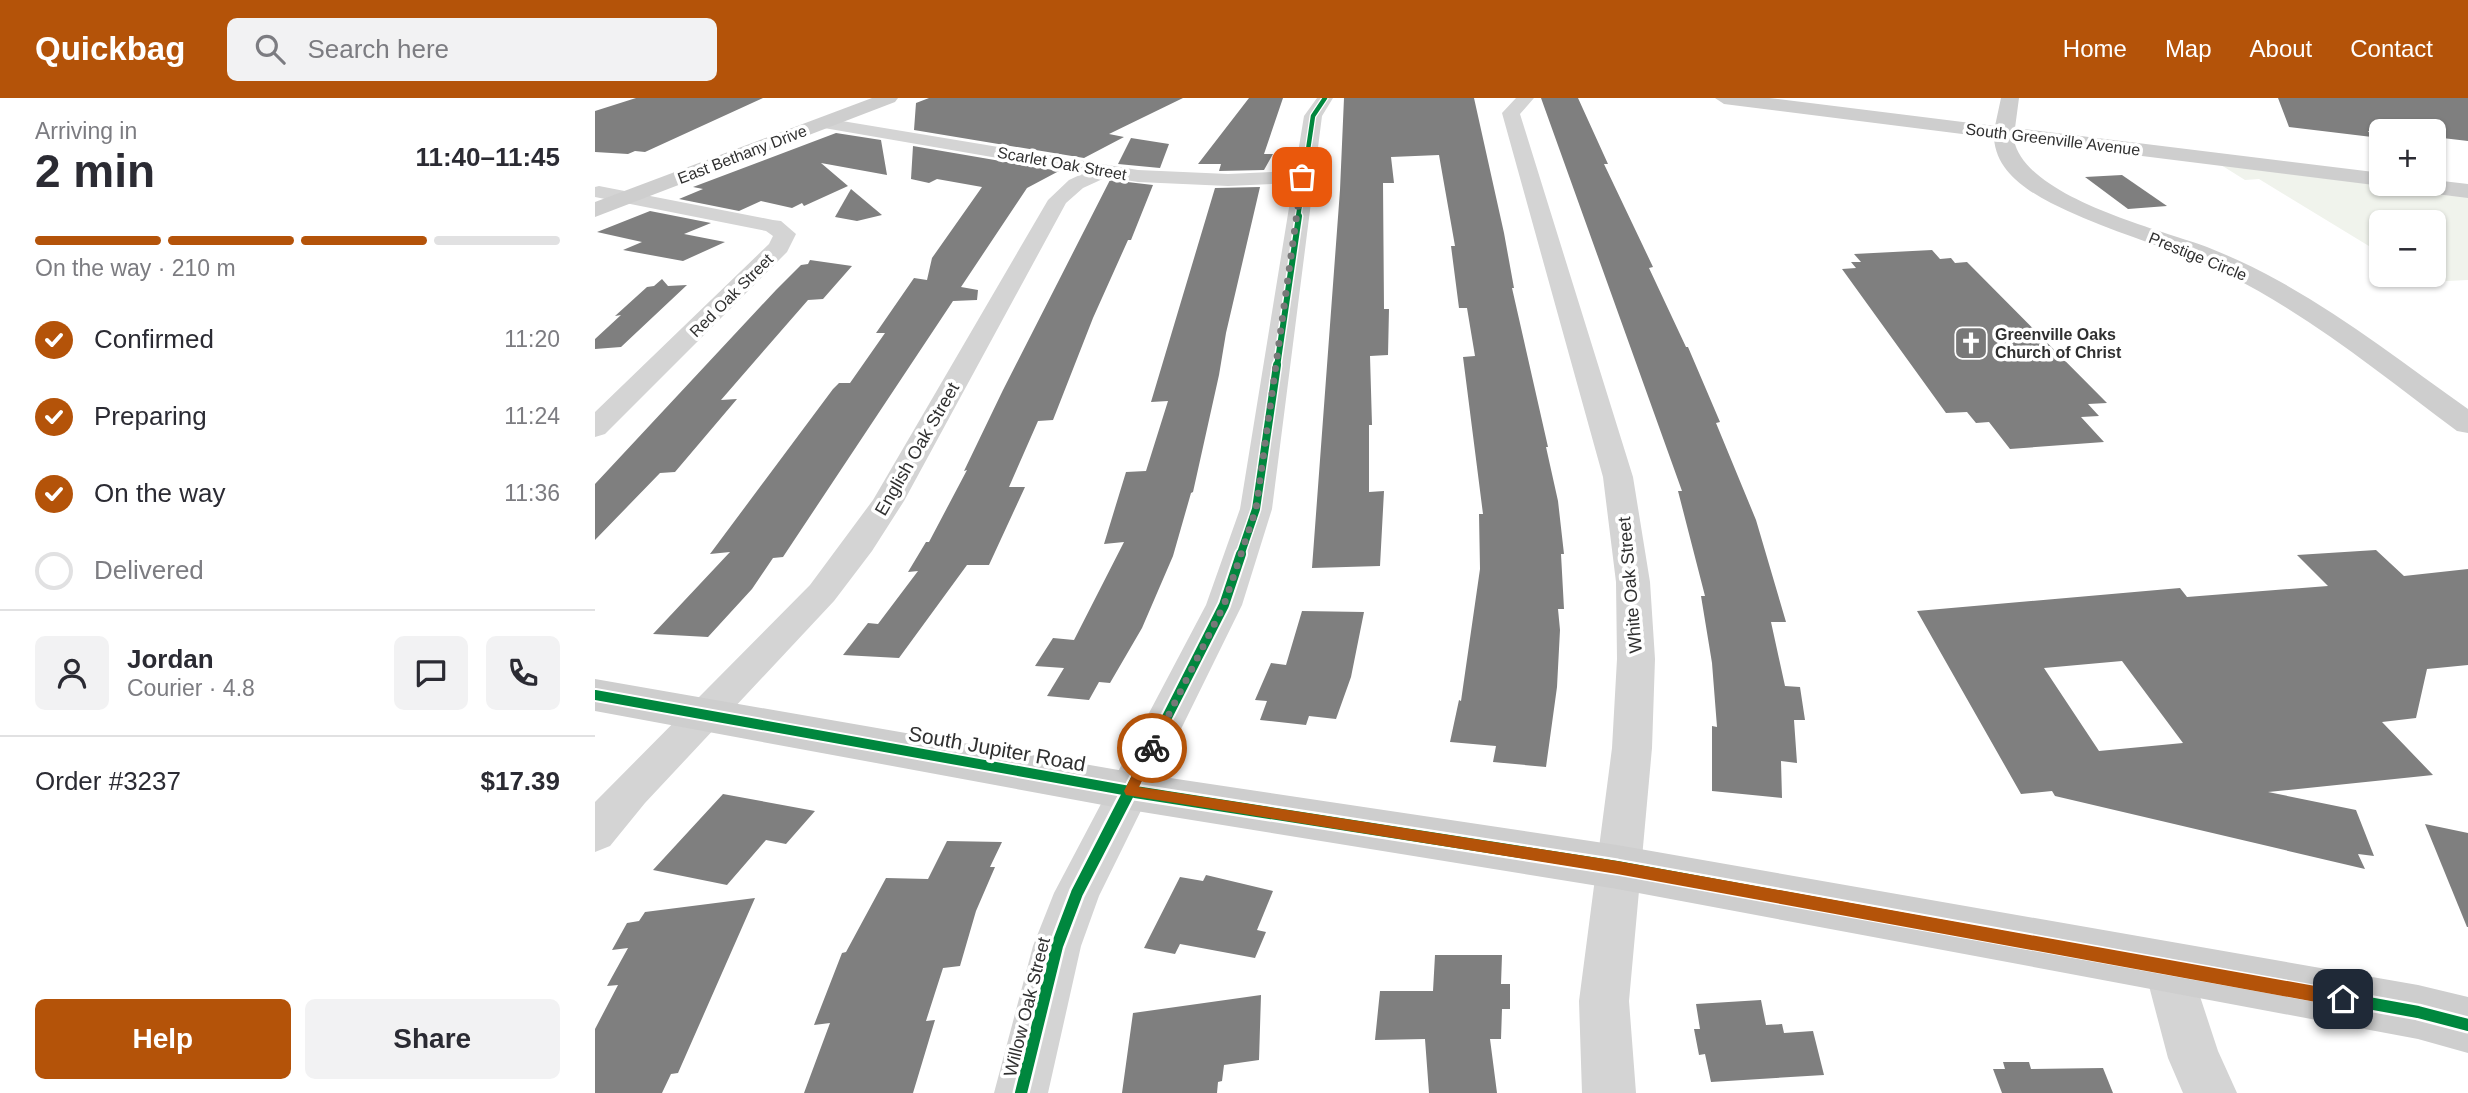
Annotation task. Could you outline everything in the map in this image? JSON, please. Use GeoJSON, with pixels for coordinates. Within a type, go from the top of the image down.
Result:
{"type":"FeatureCollection","features":[{"type":"Feature","properties":{"kind":"main road","name":"East Bethany Drive"},"geometry":{"type":"LineString","coordinates":[[596,198],[853,98]]}},
{"type":"Feature","properties":{"kind":"main road","name":"East Bethany Drive"},"geometry":{"type":"LineString","coordinates":[[634,183],[673,181],[890,98]]}},
{"type":"Feature","properties":{"kind":"main road","name":"South Greenville Avenue"},"geometry":{"type":"LineString","coordinates":[[1724,98],[2007,117],[2369,178]]}},
{"type":"Feature","properties":{"kind":"main road","name":"South Greenville Avenue"},"geometry":{"type":"LineString","coordinates":[[1830,98],[2007,117],[2369,162]]}},
{"type":"Feature","properties":{"kind":"main road","name":"Prestige Circle"},"geometry":{"type":"LineString","coordinates":[[2007,117],[2006,156],[2025,177],[2060,199],[2211,258],[2277,290],[2468,424]]}},
{"type":"Feature","properties":{"kind":"main road"},"geometry":{"type":"LineString","coordinates":[[800,118],[824,123]]}},
{"type":"Feature","properties":{"kind":"main road"},"geometry":{"type":"LineString","coordinates":[[2446,172],[2468,175]]}},
{"type":"Feature","properties":{"kind":"main road"},"geometry":{"type":"LineString","coordinates":[[2446,188],[2468,191]]}},
{"type":"Feature","properties":{"kind":"main road","name":"South Jupiter Road"},"geometry":{"type":"LineString","coordinates":[[595,695],[1131,791],[1617,867],[2418,1012],[2468,1025]]}},
{"type":"Feature","properties":{"kind":"street","name":"Willow Oak Street"},"geometry":{"type":"LineString","coordinates":[[1021,1093],[1057,946],[1077,893],[1224,605],[1256,509],[1302,177],[1313,116],[1325,98]]}},
{"type":"Feature","properties":{"kind":"street","name":"White Oak Street"},"geometry":{"type":"LineString","coordinates":[[1526,98],[1511,113],[1618,477],[1627,523],[1636,659],[1632,748],[1604,1001],[1609,1093]]}},
{"type":"Feature","properties":{"kind":"street","name":"Scarlet Oak Street"},"geometry":{"type":"LineString","coordinates":[[824,123],[1103,171],[1175,179],[1302,177]]}},
{"type":"Feature","properties":{"kind":"street","name":"English Oak Street"},"geometry":{"type":"LineString","coordinates":[[595,833],[629,791],[822,593],[888,501],[1058,200],[1076,184],[1103,171]]}},
{"type":"Feature","properties":{"kind":"street","name":"Red Oak Street"},"geometry":{"type":"LineString","coordinates":[[595,428],[785,240],[785,234],[773,226],[634,183]]}},
{"type":"Feature","properties":{"kind":"street"},"geometry":{"type":"LineString","coordinates":[[2168,967],[2194,1058],[2210,1093]]}},
{"type":"Feature","properties":{"kind":"shaded area"},"geometry":{"type":"Polygon","coordinates":[[[2221,165],[2369,184],[2369,196],[2446,196],[2446,193],[2468,196],[2468,280],[2446,281],[2446,210],[2369,210],[2369,246],[2259,179],[2245,180],[2221,165]]]}},
{"type":"Feature","properties":{"kind":"building"},"geometry":{"type":"Polygon","coordinates":[[[636,98],[763,98],[645,152],[595,152],[595,111],[636,98]]]}},
{"type":"Feature","properties":{"kind":"building"},"geometry":{"type":"Polygon","coordinates":[[[929,98],[1183,98],[1109,134],[1124,137],[1084,158],[914,130],[916,103],[929,98]]]}},
{"type":"Feature","properties":{"kind":"building"},"geometry":{"type":"Polygon","coordinates":[[[1249,98],[1283,98],[1264,154],[1273,154],[1264,170],[1219,171],[1221,164],[1198,164],[1249,98]]]}},
{"type":"Feature","properties":{"kind":"building"},"geometry":{"type":"Polygon","coordinates":[[[1344,98],[1474,98],[1504,233],[1512,288],[1548,447],[1564,554],[1561,554],[1564,609],[1558,609],[1560,630],[1557,687],[1546,767],[1493,762],[1496,746],[1450,742],[1459,700],[1461,701],[1480,569],[1479,514],[1483,514],[1463,357],[1475,356],[1467,308],[1459,308],[1451,246],[1455,246],[1439,155],[1391,157],[1394,183],[1383,183],[1384,309],[1389,309],[1388,355],[1370,356],[1372,425],[1369,425],[1369,492],[1384,491],[1380,566],[1312,568],[1340,190],[1344,98]]]}},
{"type":"Feature","properties":{"kind":"building"},"geometry":{"type":"Polygon","coordinates":[[[1541,98],[1578,98],[1608,164],[1604,164],[1653,267],[1649,268],[1688,347],[1720,422],[1716,423],[1756,520],[1786,622],[1771,622],[1785,686],[1800,687],[1805,720],[1794,720],[1797,763],[1781,761],[1782,798],[1712,791],[1712,726],[1717,727],[1712,663],[1701,596],[1705,596],[1678,491],[1682,491],[1541,98]]]}},
{"type":"Feature","properties":{"kind":"building"},"geometry":{"type":"Polygon","coordinates":[[[2278,98],[2468,98],[2468,141],[2446,138],[2446,119],[2369,119],[2369,137],[2289,127],[2278,98]]]}},
{"type":"Feature","properties":{"kind":"building"},"geometry":{"type":"Polygon","coordinates":[[[836,133],[881,140],[887,175],[821,163],[848,186],[804,206],[802,203],[792,208],[761,201],[739,211],[679,199],[703,189],[693,187],[836,133]]]}},
{"type":"Feature","properties":{"kind":"building"},"geometry":{"type":"Polygon","coordinates":[[[1131,138],[1169,144],[1160,168],[1118,164],[1131,138]]]}},
{"type":"Feature","properties":{"kind":"building"},"geometry":{"type":"Polygon","coordinates":[[[913,146],[1059,171],[1027,188],[961,287],[978,290],[977,300],[953,301],[783,557],[773,558],[752,589],[708,637],[653,634],[730,552],[710,554],[833,389],[839,383],[850,383],[885,333],[876,333],[914,278],[927,280],[932,258],[982,187],[937,179],[929,183],[911,179],[913,146]]]}},
{"type":"Feature","properties":{"kind":"building"},"geometry":{"type":"Polygon","coordinates":[[[2122,175],[2167,206],[2128,209],[2085,177],[2122,175]]]}},
{"type":"Feature","properties":{"kind":"building"},"geometry":{"type":"Polygon","coordinates":[[[1110,180],[1153,185],[1131,240],[1128,240],[1093,318],[1053,420],[1038,421],[1009,487],[1025,487],[989,565],[967,565],[899,658],[843,655],[868,623],[878,624],[918,571],[908,572],[926,542],[929,542],[967,470],[964,471],[1110,180]]]}},
{"type":"Feature","properties":{"kind":"building"},"geometry":{"type":"Polygon","coordinates":[[[1260,187],[1193,492],[1173,556],[1142,628],[1110,683],[1099,682],[1089,700],[1047,696],[1064,668],[1035,666],[1053,638],[1074,640],[1124,542],[1104,544],[1126,472],[1146,471],[1168,401],[1151,402],[1215,188],[1260,187]]]}},
{"type":"Feature","properties":{"kind":"building"},"geometry":{"type":"Polygon","coordinates":[[[851,189],[882,215],[857,221],[835,217],[851,189]]]}},
{"type":"Feature","properties":{"kind":"building"},"geometry":{"type":"Polygon","coordinates":[[[650,211],[711,223],[684,234],[725,242],[683,261],[623,250],[642,242],[597,232],[650,211]]]}},
{"type":"Feature","properties":{"kind":"building","name":"Greenville Oaks Church of Christ"},"geometry":{"type":"Polygon","coordinates":[[[1932,250],[1940,259],[1951,258],[1955,263],[1967,262],[2107,403],[2088,404],[2099,416],[2081,417],[2104,442],[2010,449],[1989,422],[1976,423],[1967,412],[1946,413],[1842,269],[1856,268],[1851,262],[1861,262],[1854,254],[1932,250]]]}},
{"type":"Feature","properties":{"kind":"building"},"geometry":{"type":"Polygon","coordinates":[[[810,260],[852,266],[823,299],[808,300],[721,400],[737,399],[675,472],[660,473],[595,540],[595,484],[776,290],[801,265],[808,264],[810,260]]]}},
{"type":"Feature","properties":{"kind":"building"},"geometry":{"type":"Polygon","coordinates":[[[662,279],[668,286],[687,285],[621,347],[595,349],[595,339],[621,315],[615,316],[647,287],[654,286],[662,279]]]}},
{"type":"Feature","properties":{"kind":"building"},"geometry":{"type":"Polygon","coordinates":[[[2376,550],[2404,576],[2468,569],[2468,665],[2427,669],[2416,718],[2382,722],[2433,775],[2268,792],[2356,810],[2374,856],[2358,854],[2365,869],[2055,796],[2052,791],[2021,794],[1917,611],[2180,588],[2187,597],[2328,586],[2297,555],[2376,550]],[[2122,661],[2044,668],[2099,751],[2183,743],[2122,661]]]}},
{"type":"Feature","properties":{"kind":"building"},"geometry":{"type":"Polygon","coordinates":[[[1302,611],[1364,612],[1351,677],[1336,719],[1309,716],[1306,725],[1260,720],[1267,701],[1255,700],[1271,663],[1286,665],[1302,611]]]}},
{"type":"Feature","properties":{"kind":"building"},"geometry":{"type":"Polygon","coordinates":[[[723,794],[815,811],[786,844],[766,840],[727,885],[653,870],[723,794]]]}},
{"type":"Feature","properties":{"kind":"building"},"geometry":{"type":"Polygon","coordinates":[[[2425,824],[2468,833],[2468,927],[2467,927],[2425,824]]]}},
{"type":"Feature","properties":{"kind":"building"},"geometry":{"type":"Polygon","coordinates":[[[947,841],[1002,842],[990,867],[995,867],[976,911],[960,966],[943,968],[926,1021],[935,1020],[913,1093],[804,1093],[830,1023],[814,1025],[842,953],[846,952],[886,878],[928,879],[947,841]]]}},
{"type":"Feature","properties":{"kind":"building"},"geometry":{"type":"Polygon","coordinates":[[[1206,875],[1273,891],[1257,930],[1266,932],[1255,958],[1180,944],[1175,954],[1144,948],[1180,877],[1203,881],[1206,875]]]}},
{"type":"Feature","properties":{"kind":"building"},"geometry":{"type":"Polygon","coordinates":[[[755,898],[678,1073],[671,1074],[662,1093],[595,1093],[595,1029],[618,985],[607,986],[628,948],[612,950],[627,923],[639,921],[645,912],[755,898]]]}},
{"type":"Feature","properties":{"kind":"building"},"geometry":{"type":"Polygon","coordinates":[[[1435,955],[1502,955],[1501,984],[1510,984],[1510,1009],[1502,1009],[1501,1039],[1490,1039],[1497,1093],[1429,1093],[1425,1039],[1375,1040],[1380,991],[1433,991],[1435,955]]]}},
{"type":"Feature","properties":{"kind":"building"},"geometry":{"type":"Polygon","coordinates":[[[1261,995],[1259,1060],[1224,1065],[1217,1093],[1122,1093],[1133,1013],[1261,995]]]}},
{"type":"Feature","properties":{"kind":"building"},"geometry":{"type":"Polygon","coordinates":[[[1761,1000],[1766,1025],[1782,1024],[1784,1033],[1813,1031],[1824,1075],[1711,1082],[1705,1054],[1699,1055],[1694,1029],[1700,1029],[1696,1004],[1761,1000]]]}},
{"type":"Feature","properties":{"kind":"building"},"geometry":{"type":"Polygon","coordinates":[[[2003,1062],[2029,1062],[2031,1069],[2103,1068],[2113,1093],[2002,1093],[1993,1069],[2005,1069],[2003,1062]]]}},
{"type":"Feature","properties":{"kind":"cycle path"},"geometry":{"type":"LineString","coordinates":[[1021,1093],[1057,946],[1077,893],[1224,605],[1256,509],[1313,116],[1325,98]]}},
{"type":"Feature","properties":{"kind":"cycle path"},"geometry":{"type":"LineString","coordinates":[[595,695],[1130,791],[1617,867],[2418,1012],[2468,1025]]}},
{"type":"Feature","properties":{"kind":"way so far"},"geometry":{"type":"LineString","coordinates":[[1152,748],[1224,605],[1239,567],[1256,509],[1302,177]]}},
{"type":"Feature","properties":{"kind":"place","name":"Greenville Oaks Church of Christ"},"geometry":{"type":"Point","coordinates":[1971,343]}},
{"type":"Feature","properties":{"kind":"route"},"geometry":{"type":"LineString","coordinates":[[1152,748],[1131,791],[1617,867],[2343,999]]}}]}
